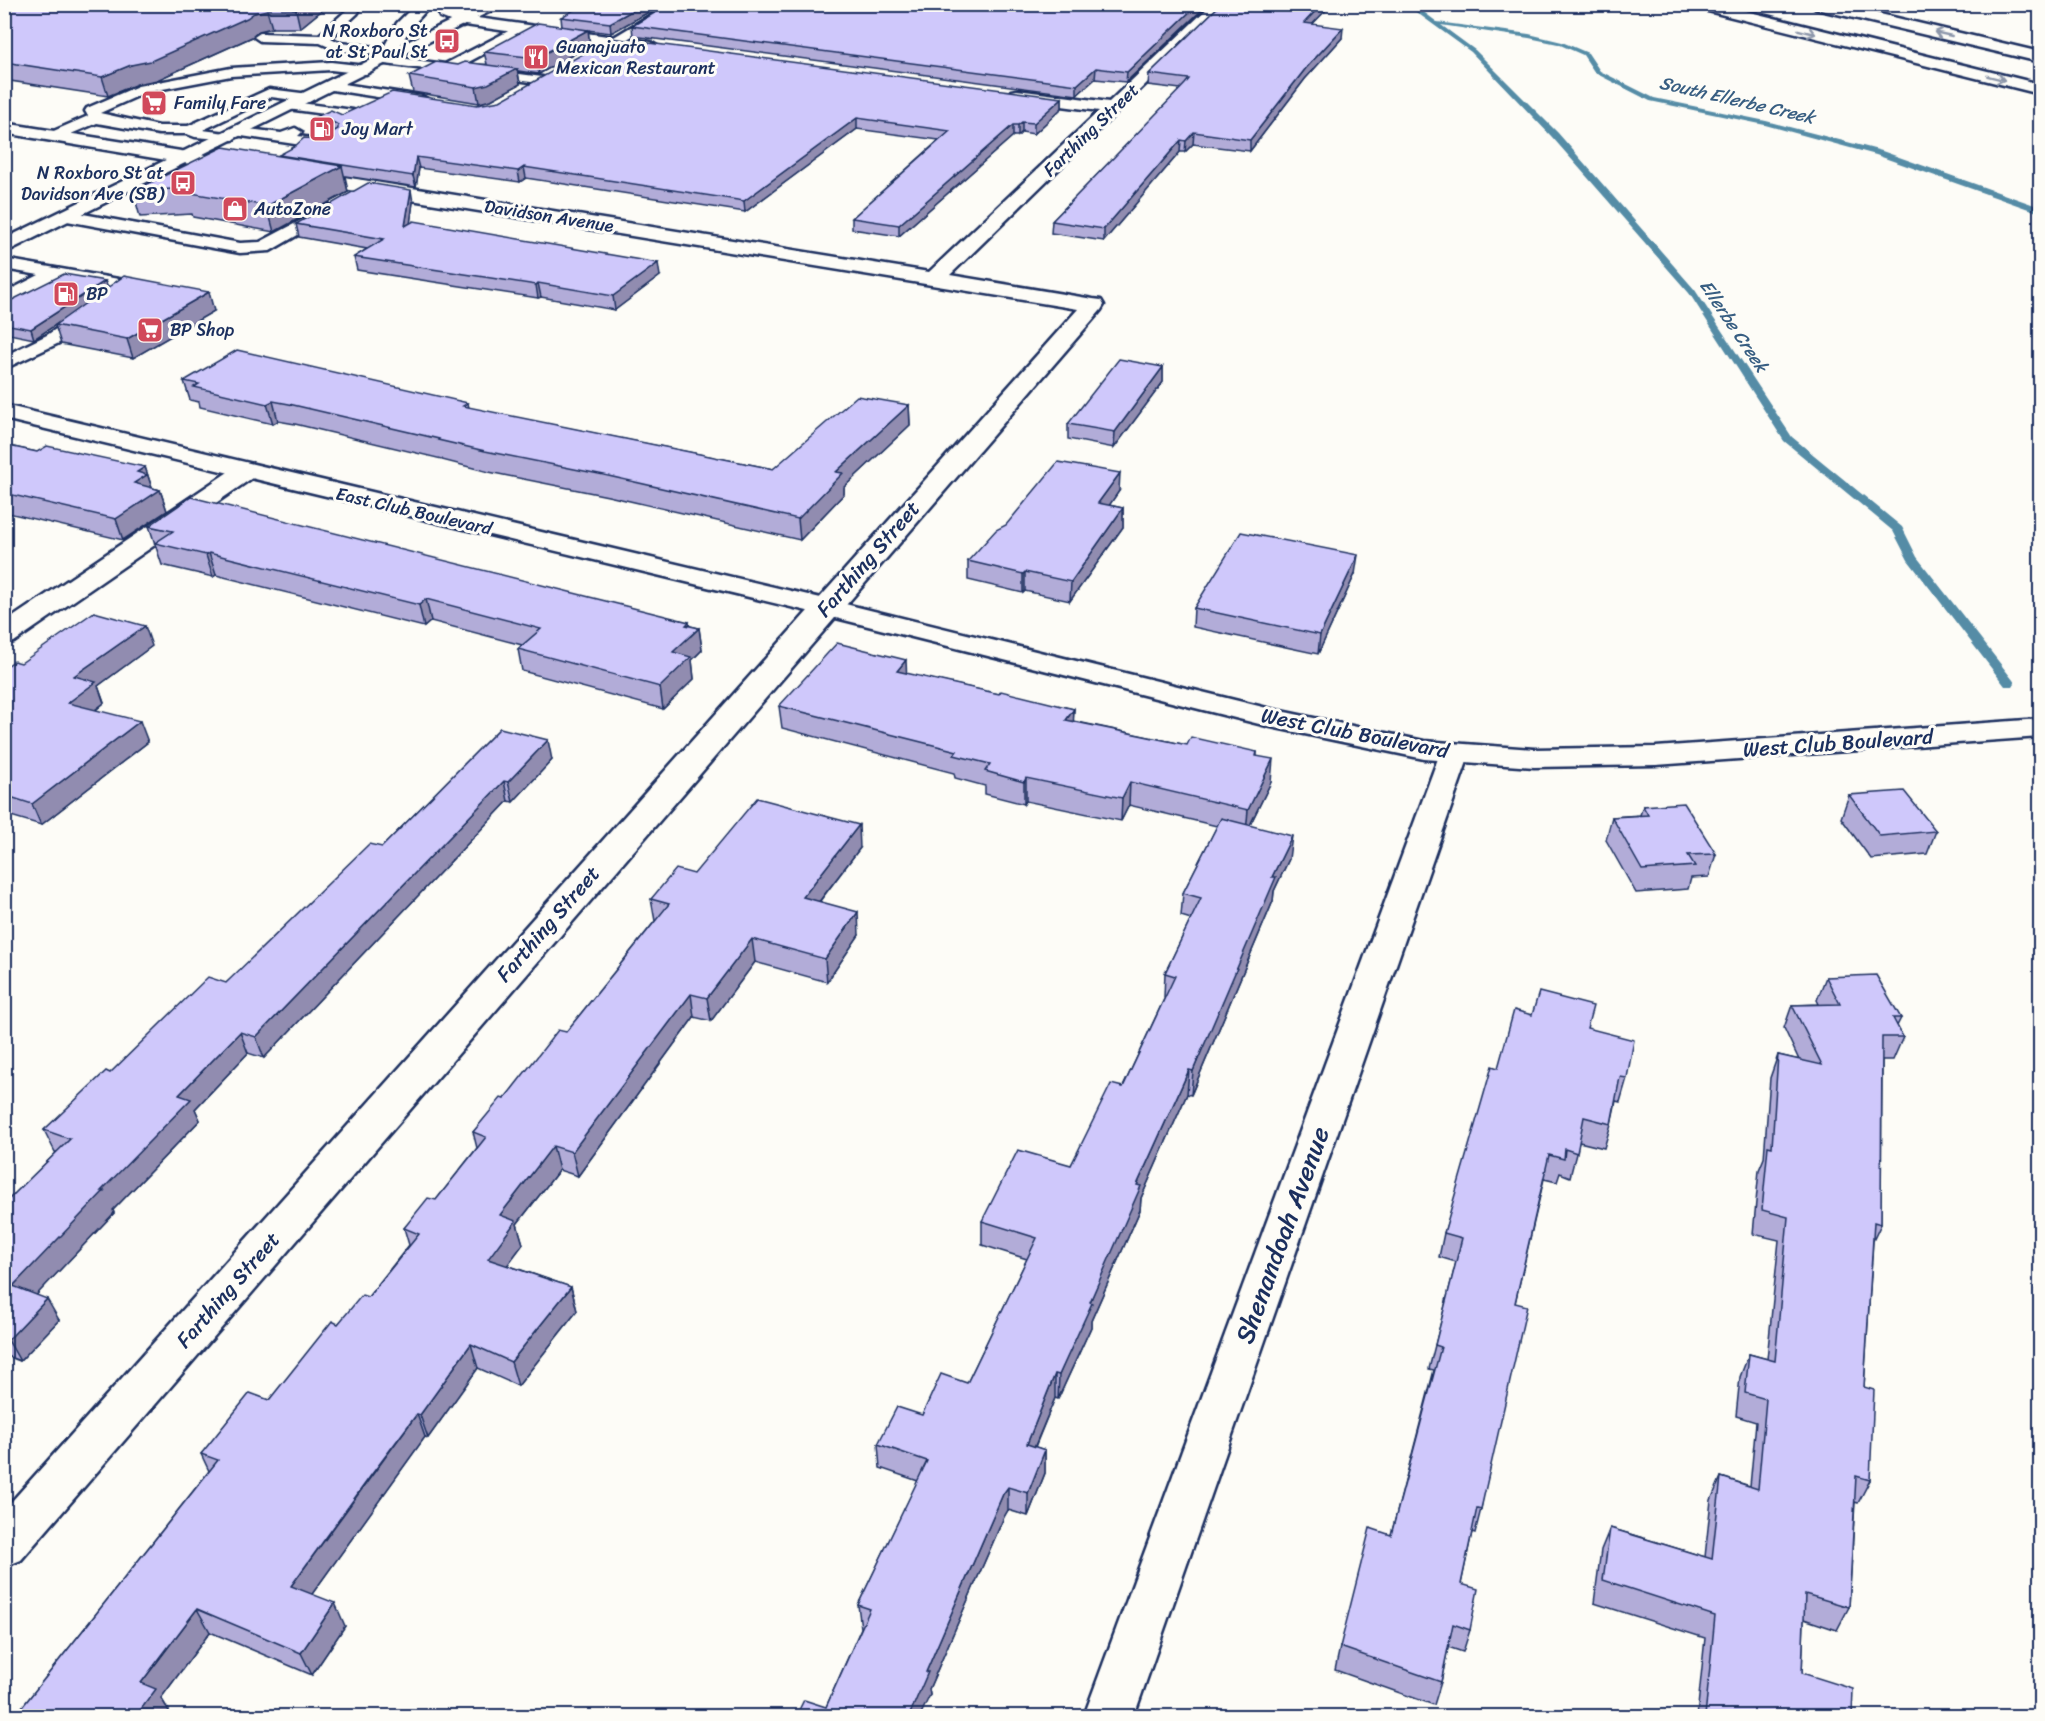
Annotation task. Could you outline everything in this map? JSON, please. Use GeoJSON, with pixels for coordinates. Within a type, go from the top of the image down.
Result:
{"type":"FeatureCollection","features":[{"type":"Feature","properties":{"kind":"main road"},"geometry":{"type":"LineString","coordinates":[[387,56],[403,26],[424,4]]}},
{"type":"Feature","properties":{"kind":"main road"},"geometry":{"type":"LineString","coordinates":[[442,4],[445,14],[463,21],[662,48]]}},
{"type":"Feature","properties":{"kind":"main road"},"geometry":{"type":"LineString","coordinates":[[4,247],[366,70],[387,56],[498,4]]}},
{"type":"Feature","properties":{"kind":"main road","name":"Farthing Street"},"geometry":{"type":"LineString","coordinates":[[934,279],[1221,4]]}},
{"type":"Feature","properties":{"kind":"main road"},"geometry":{"type":"LineString","coordinates":[[1687,4],[1750,18]]}},
{"type":"Feature","properties":{"kind":"main road"},"geometry":{"type":"LineString","coordinates":[[1697,4],[2040,89]]}},
{"type":"Feature","properties":{"kind":"main road"},"geometry":{"type":"LineString","coordinates":[[1816,4],[2040,57]]}},
{"type":"Feature","properties":{"kind":"main road"},"geometry":{"type":"LineString","coordinates":[[1006,94],[1113,108]]}},
{"type":"Feature","properties":{"kind":"main road"},"geometry":{"type":"LineString","coordinates":[[4,128],[261,169]]}},
{"type":"Feature","properties":{"kind":"main road","name":"Davidson Avenue"},"geometry":{"type":"LineString","coordinates":[[283,173],[1093,305]]}},
{"type":"Feature","properties":{"kind":"main road","name":"Farthing Street"},"geometry":{"type":"LineString","coordinates":[[4,1545],[1093,305]]}},
{"type":"Feature","properties":{"kind":"main road","name":"East Club Boulevard"},"geometry":{"type":"LineString","coordinates":[[4,412],[825,608]]}},
{"type":"Feature","properties":{"kind":"main road"},"geometry":{"type":"LineString","coordinates":[[4,636],[246,471]]}},
{"type":"Feature","properties":{"kind":"main road","name":"West Club Boulevard"},"geometry":{"type":"LineString","coordinates":[[825,608],[1271,718],[1383,743],[1455,753],[1534,758],[1656,756],[2040,728]]}},
{"type":"Feature","properties":{"kind":"main road","name":"Shenandoah Avenue"},"geometry":{"type":"LineString","coordinates":[[1109,1716],[1455,753]]}},
{"type":"Feature","properties":{"kind":"lane"},"geometry":{"type":"LineString","coordinates":[[583,59],[679,4]]}},
{"type":"Feature","properties":{"kind":"lane"},"geometry":{"type":"LineString","coordinates":[[322,39],[353,11]]}},
{"type":"Feature","properties":{"kind":"lane"},"geometry":{"type":"LineString","coordinates":[[448,68],[520,29]]}},
{"type":"Feature","properties":{"kind":"lane"},"geometry":{"type":"LineString","coordinates":[[260,37],[322,39],[338,47],[448,68],[547,78],[523,91]]}},
{"type":"Feature","properties":{"kind":"lane"},"geometry":{"type":"LineString","coordinates":[[96,118],[92,111],[143,89],[231,72],[331,66],[366,70]]}},
{"type":"Feature","properties":{"kind":"lane"},"geometry":{"type":"LineString","coordinates":[[54,136],[96,118],[159,130],[190,130],[296,80],[335,84],[432,102]]}},
{"type":"Feature","properties":{"kind":"lane"},"geometry":{"type":"LineString","coordinates":[[183,81],[226,87]]}},
{"type":"Feature","properties":{"kind":"lane"},"geometry":{"type":"LineString","coordinates":[[190,130],[195,133],[234,135],[302,134],[321,144],[353,114],[269,93],[247,90]]}},
{"type":"Feature","properties":{"kind":"lane"},"geometry":{"type":"LineString","coordinates":[[229,112],[269,117]]}},
{"type":"Feature","properties":{"kind":"lane"},"geometry":{"type":"LineString","coordinates":[[291,153],[302,134],[324,117],[340,127]]}},
{"type":"Feature","properties":{"kind":"lane"},"geometry":{"type":"LineString","coordinates":[[122,147],[159,130]]}},
{"type":"Feature","properties":{"kind":"lane"},"geometry":{"type":"LineString","coordinates":[[67,216],[240,248],[264,247],[371,187]]}},
{"type":"Feature","properties":{"kind":"lane"},"geometry":{"type":"LineString","coordinates":[[4,264],[130,286],[53,339],[9,358]]}},
{"type":"Feature","properties":{"kind":"lane"},"geometry":{"type":"LineString","coordinates":[[4,300],[57,273]]}},
{"type":"Feature","properties":{"kind":"building"},"geometry":{"type":"Polygon","coordinates":[[[4,4],[303,4],[296,10],[267,10],[254,13],[151,61],[131,65],[102,77],[4,62],[4,4]]]}},
{"type":"Feature","properties":{"kind":"building"},"geometry":{"type":"Polygon","coordinates":[[[585,4],[644,4],[610,23],[561,17],[585,4]]]}},
{"type":"Feature","properties":{"kind":"building"},"geometry":{"type":"Polygon","coordinates":[[[670,4],[1198,4],[1127,72],[1096,68],[1077,85],[632,26],[670,4]]]}},
{"type":"Feature","properties":{"kind":"building"},"geometry":{"type":"Polygon","coordinates":[[[1221,4],[1322,4],[1304,23],[1343,28],[1306,68],[1250,140],[1194,132],[1186,141],[1181,140],[1104,229],[1052,221],[1189,79],[1149,74],[1221,4]]]}},
{"type":"Feature","properties":{"kind":"building"},"geometry":{"type":"Polygon","coordinates":[[[538,23],[588,30],[536,58],[484,52],[538,23]]]}},
{"type":"Feature","properties":{"kind":"building"},"geometry":{"type":"Polygon","coordinates":[[[611,38],[1062,98],[1034,123],[1022,122],[1013,125],[899,225],[852,218],[950,131],[857,118],[744,201],[524,167],[518,171],[416,157],[413,176],[279,155],[294,147],[304,138],[320,139],[338,129],[338,125],[331,121],[318,125],[311,119],[331,110],[342,115],[392,92],[477,105],[500,101],[611,38]]]}},
{"type":"Feature","properties":{"kind":"building"},"geometry":{"type":"Polygon","coordinates":[[[436,62],[458,65],[465,62],[517,69],[488,84],[476,87],[409,76],[436,62]]]}},
{"type":"Feature","properties":{"kind":"building"},"geometry":{"type":"Polygon","coordinates":[[[223,147],[342,166],[267,206],[185,192],[193,188],[133,191],[223,147]]]}},
{"type":"Feature","properties":{"kind":"building"},"geometry":{"type":"Polygon","coordinates":[[[368,183],[411,190],[405,226],[414,221],[658,263],[613,296],[354,257],[384,239],[296,224],[368,183]]]}},
{"type":"Feature","properties":{"kind":"building","name":"BP"},"geometry":{"type":"Polygon","coordinates":[[[64,274],[105,281],[31,329],[4,324],[4,304],[64,274]]]}},
{"type":"Feature","properties":{"kind":"building"},"geometry":{"type":"Polygon","coordinates":[[[124,276],[209,292],[127,339],[55,325],[124,276]]]}},
{"type":"Feature","properties":{"kind":"building"},"geometry":{"type":"Polygon","coordinates":[[[237,350],[468,403],[463,406],[773,469],[857,396],[909,405],[836,472],[843,473],[798,519],[604,475],[485,451],[289,404],[273,401],[267,404],[194,387],[199,384],[184,381],[237,350]]]}},
{"type":"Feature","properties":{"kind":"building"},"geometry":{"type":"Polygon","coordinates":[[[1119,359],[1163,367],[1115,432],[1068,424],[1119,359]]]}},
{"type":"Feature","properties":{"kind":"building"},"geometry":{"type":"Polygon","coordinates":[[[4,445],[37,452],[47,446],[145,467],[137,472],[147,475],[134,483],[160,490],[116,519],[4,493],[4,445]]]}},
{"type":"Feature","properties":{"kind":"building"},"geometry":{"type":"Polygon","coordinates":[[[1058,462],[1120,473],[1098,503],[1123,508],[1071,582],[968,561],[996,530],[1006,525],[1058,462]]]}},
{"type":"Feature","properties":{"kind":"building"},"geometry":{"type":"Polygon","coordinates":[[[191,497],[689,622],[686,625],[699,628],[673,652],[691,657],[660,687],[518,649],[541,629],[426,599],[419,605],[209,553],[206,555],[155,543],[173,531],[149,526],[191,497]]]}},
{"type":"Feature","properties":{"kind":"building"},"geometry":{"type":"Polygon","coordinates":[[[1241,532],[1358,555],[1320,635],[1194,608],[1241,532]]]}},
{"type":"Feature","properties":{"kind":"building"},"geometry":{"type":"Polygon","coordinates":[[[94,612],[145,626],[74,676],[96,682],[68,703],[140,721],[32,804],[4,795],[4,668],[14,661],[21,663],[94,612]]]}},
{"type":"Feature","properties":{"kind":"building"},"geometry":{"type":"Polygon","coordinates":[[[837,643],[906,660],[897,671],[999,694],[1001,691],[1074,709],[1066,720],[1187,745],[1191,737],[1257,752],[1256,756],[1273,759],[1248,810],[1130,782],[1122,798],[1026,778],[1024,782],[985,771],[990,764],[954,755],[957,751],[779,706],[837,643]]]}},
{"type":"Feature","properties":{"kind":"building"},"geometry":{"type":"Polygon","coordinates":[[[500,728],[548,740],[508,782],[504,781],[256,1037],[240,1032],[179,1095],[191,1099],[13,1286],[47,1299],[8,1340],[4,1339],[4,1204],[70,1139],[44,1130],[106,1071],[110,1073],[208,977],[226,983],[369,844],[382,847],[500,728]]]}},
{"type":"Feature","properties":{"kind":"building"},"geometry":{"type":"Polygon","coordinates":[[[1904,791],[1936,831],[1880,836],[1849,795],[1904,791]]]}},
{"type":"Feature","properties":{"kind":"building"},"geometry":{"type":"Polygon","coordinates":[[[757,798],[859,825],[803,897],[858,912],[825,959],[752,939],[707,998],[691,994],[572,1152],[553,1146],[500,1215],[516,1221],[488,1259],[571,1287],[511,1362],[471,1344],[420,1415],[417,1414],[372,1474],[291,1586],[335,1603],[301,1653],[197,1609],[141,1683],[156,1689],[136,1716],[15,1716],[218,1460],[201,1454],[250,1393],[269,1400],[332,1321],[338,1324],[362,1295],[368,1297],[419,1234],[404,1228],[428,1198],[436,1200],[486,1137],[473,1132],[501,1098],[504,1099],[558,1030],[566,1032],[669,904],[651,899],[676,869],[694,874],[757,798]]]}},
{"type":"Feature","properties":{"kind":"building"},"geometry":{"type":"Polygon","coordinates":[[[1684,803],[1716,854],[1688,855],[1695,866],[1642,870],[1612,817],[1648,815],[1643,806],[1684,803]]]}},
{"type":"Feature","properties":{"kind":"building"},"geometry":{"type":"Polygon","coordinates":[[[1221,818],[1292,836],[1272,877],[1276,877],[1193,1071],[1189,1070],[1137,1185],[1141,1186],[1090,1302],[1092,1303],[1059,1375],[1055,1374],[1027,1444],[1045,1450],[1028,1493],[1008,1487],[1003,1494],[909,1716],[796,1716],[804,1700],[826,1707],[870,1609],[858,1605],[927,1461],[878,1444],[897,1407],[922,1415],[941,1374],[967,1383],[1037,1238],[982,1221],[1018,1150],[1071,1165],[1111,1084],[1123,1087],[1175,976],[1165,973],[1201,898],[1183,893],[1221,818]]]}},
{"type":"Feature","properties":{"kind":"building"},"geometry":{"type":"Polygon","coordinates":[[[1876,975],[1901,1018],[1893,1018],[1903,1037],[1882,1037],[1881,1224],[1874,1222],[1864,1387],[1874,1390],[1870,1480],[1856,1476],[1849,1607],[1805,1594],[1802,1673],[1853,1689],[1852,1716],[1705,1716],[1715,1616],[1603,1580],[1610,1528],[1712,1559],[1721,1477],[1758,1489],[1766,1399],[1745,1393],[1749,1354],[1775,1361],[1788,1217],[1762,1210],[1768,1146],[1772,1147],[1778,1055],[1822,1065],[1792,1005],[1840,1004],[1826,977],[1876,975]]]}},
{"type":"Feature","properties":{"kind":"building"},"geometry":{"type":"Polygon","coordinates":[[[1539,992],[1593,1006],[1587,1028],[1634,1040],[1627,1078],[1620,1077],[1611,1124],[1584,1117],[1577,1153],[1565,1149],[1564,1159],[1549,1155],[1515,1303],[1527,1306],[1481,1509],[1477,1508],[1461,1584],[1478,1589],[1470,1630],[1453,1624],[1441,1682],[1340,1647],[1370,1528],[1391,1535],[1441,1347],[1435,1345],[1462,1238],[1444,1233],[1492,1066],[1498,1068],[1514,1010],[1532,1015],[1539,992]]]}},
{"type":"Feature","properties":{"kind":"waterway","name":"Ellerbe Creek"},"geometry":{"type":"LineString","coordinates":[[1408,4],[1473,51],[1555,135],[1692,292],[1788,439],[1898,529],[1912,558],[2009,683]]}},
{"type":"Feature","properties":{"kind":"waterway","name":"South Ellerbe Creek"},"geometry":{"type":"LineString","coordinates":[[1440,23],[1529,36],[1560,43],[1586,54],[1597,72],[1652,100],[1766,123],[1879,153],[2040,210]]}},
{"type":"Feature","properties":{"kind":"place","name":"N Roxboro St at St Paul St"},"geometry":{"type":"Point","coordinates":[447,41]}},
{"type":"Feature","properties":{"kind":"place","name":"Guanajuato Mexican Restaurant"},"geometry":{"type":"Point","coordinates":[536,57]}},
{"type":"Feature","properties":{"kind":"place","name":"Family Fare"},"geometry":{"type":"Point","coordinates":[154,103]}},
{"type":"Feature","properties":{"kind":"place","name":"Joy Mart"},"geometry":{"type":"Point","coordinates":[322,129]}},
{"type":"Feature","properties":{"kind":"place","name":"N Roxboro St at Davidson Ave (SB)"},"geometry":{"type":"Point","coordinates":[183,183]}},
{"type":"Feature","properties":{"kind":"place","name":"AutoZone"},"geometry":{"type":"Point","coordinates":[235,209]}},
{"type":"Feature","properties":{"kind":"place","name":"BP"},"geometry":{"type":"Point","coordinates":[66,294]}},
{"type":"Feature","properties":{"kind":"place","name":"BP Shop"},"geometry":{"type":"Point","coordinates":[150,330]}}]}
